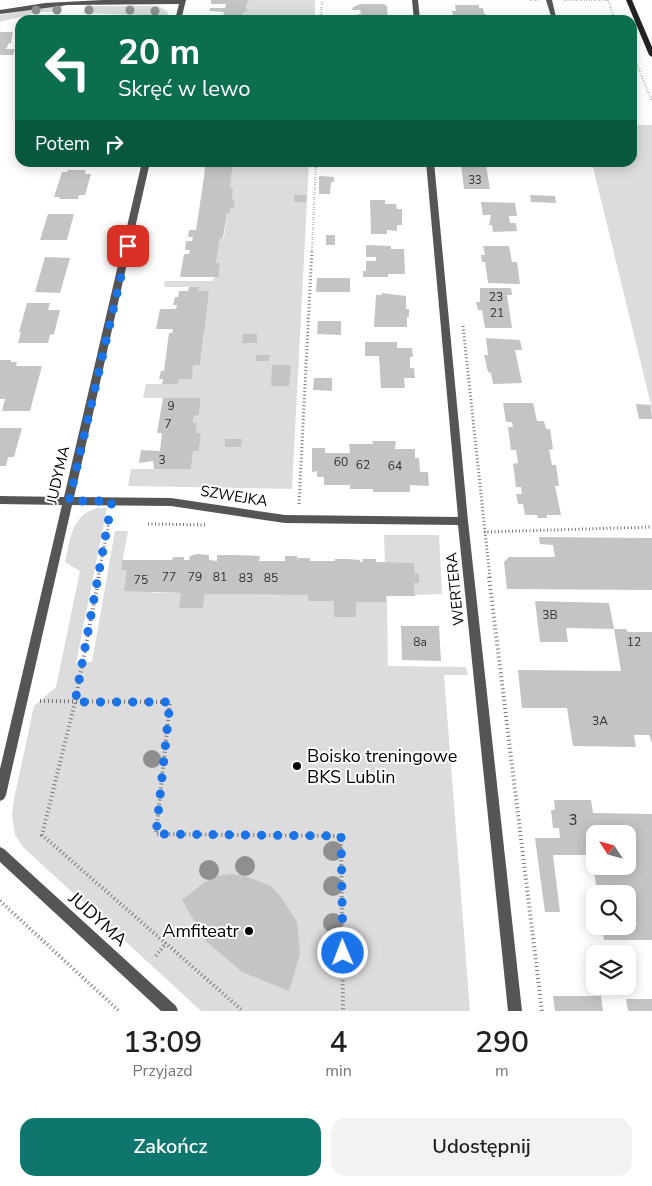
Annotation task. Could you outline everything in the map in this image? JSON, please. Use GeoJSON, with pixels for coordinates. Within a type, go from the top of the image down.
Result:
{"type":"FeatureCollection","features":[{"type":"Feature","properties":{"kind":"main road"},"geometry":{"type":"LineString","coordinates":[[628,0],[635,15]]}},
{"type":"Feature","properties":{"kind":"main road"},"geometry":{"type":"LineString","coordinates":[[637,21],[652,55]]}},
{"type":"Feature","properties":{"kind":"street"},"geometry":{"type":"LineString","coordinates":[[415,0],[416,15]]}},
{"type":"Feature","properties":{"kind":"street"},"geometry":{"type":"LineString","coordinates":[[549,0],[554,15]]}},
{"type":"Feature","properties":{"kind":"street"},"geometry":{"type":"LineString","coordinates":[[0,12],[37,4],[71,1],[182,1],[179,15]]}},
{"type":"Feature","properties":{"kind":"street","name":"JUDYMA"},"geometry":{"type":"LineString","coordinates":[[0,795],[145,167]]}},
{"type":"Feature","properties":{"kind":"street","name":"WERTERA"},"geometry":{"type":"LineString","coordinates":[[430,167],[463,521],[516,1011]]}},
{"type":"Feature","properties":{"kind":"street","name":"SZWEJKA"},"geometry":{"type":"LineString","coordinates":[[0,500],[171,502],[285,519],[463,521]]}},
{"type":"Feature","properties":{"kind":"street","name":"JUDYMA"},"geometry":{"type":"LineString","coordinates":[[0,853],[171,1011]]}},
{"type":"Feature","properties":{"kind":"path"},"geometry":{"type":"LineString","coordinates":[[321,15],[322,0]]}},
{"type":"Feature","properties":{"kind":"path"},"geometry":{"type":"LineString","coordinates":[[530,0],[608,0],[613,15]]}},
{"type":"Feature","properties":{"kind":"path"},"geometry":{"type":"LineString","coordinates":[[637,65],[652,101]]}},
{"type":"Feature","properties":{"kind":"path"},"geometry":{"type":"LineString","coordinates":[[298,509],[316,167]]}},
{"type":"Feature","properties":{"kind":"path"},"geometry":{"type":"LineString","coordinates":[[463,324],[484,532],[542,1011]]}},
{"type":"Feature","properties":{"kind":"path"},"geometry":{"type":"LineString","coordinates":[[112,501],[75,702],[42,835],[243,1011]]}},
{"type":"Feature","properties":{"kind":"path"},"geometry":{"type":"LineString","coordinates":[[148,524],[207,525]]}},
{"type":"Feature","properties":{"kind":"path"},"geometry":{"type":"LineString","coordinates":[[484,532],[652,527]]}},
{"type":"Feature","properties":{"kind":"path"},"geometry":{"type":"LineString","coordinates":[[40,701],[170,702],[156,834],[341,836],[343,1011]]}},
{"type":"Feature","properties":{"kind":"path"},"geometry":{"type":"LineString","coordinates":[[0,901],[118,1011]]}},
{"type":"Feature","properties":{"kind":"path"},"geometry":{"type":"LineString","coordinates":[[156,956],[166,943]]}},
{"type":"Feature","properties":{"kind":"shaded area"},"geometry":{"type":"Polygon","coordinates":[[[249,0],[315,0],[315,15],[243,15],[247,11],[246,5],[249,0]]]}},
{"type":"Feature","properties":{"kind":"shaded area"},"geometry":{"type":"Polygon","coordinates":[[[40,6],[63,6],[60,12],[15,15],[15,18],[0,22],[0,15],[40,6]]]}},
{"type":"Feature","properties":{"kind":"shaded area"},"geometry":{"type":"Polygon","coordinates":[[[86,6],[159,6],[168,12],[167,15],[83,13],[86,6]]]}},
{"type":"Feature","properties":{"kind":"shaded area"},"geometry":{"type":"Polygon","coordinates":[[[637,125],[652,125],[652,409],[593,167],[637,167],[637,125]]]}},
{"type":"Feature","properties":{"kind":"shaded area"},"geometry":{"type":"Polygon","coordinates":[[[233,167],[309,167],[292,489],[128,486],[131,469],[191,469],[193,451],[199,451],[201,434],[196,433],[197,423],[193,423],[194,416],[199,415],[201,398],[143,398],[146,384],[178,384],[179,379],[191,379],[193,365],[200,365],[204,334],[202,333],[209,291],[198,291],[199,287],[164,287],[165,281],[213,281],[214,277],[219,277],[220,264],[216,263],[220,238],[224,238],[227,213],[230,213],[230,208],[234,207],[235,200],[232,200],[230,188],[233,167]]]}},
{"type":"Feature","properties":{"kind":"shaded area"},"geometry":{"type":"Polygon","coordinates":[[[97,508],[107,508],[76,663],[92,662],[115,531],[128,531],[121,569],[127,570],[154,593],[181,593],[180,608],[203,608],[205,594],[308,595],[308,601],[334,601],[334,617],[356,617],[356,602],[387,602],[388,666],[466,667],[468,675],[444,675],[470,1011],[201,1011],[23,847],[15,835],[12,815],[14,799],[34,706],[56,687],[80,571],[65,562],[68,546],[73,530],[82,516],[88,511],[97,508]]]}},
{"type":"Feature","properties":{"kind":"shaded area"},"geometry":{"type":"Polygon","coordinates":[[[384,535],[439,535],[442,594],[415,595],[414,583],[419,582],[419,574],[415,574],[414,563],[385,563],[384,535]]]}},
{"type":"Feature","properties":{"kind":"building"},"geometry":{"type":"Polygon","coordinates":[[[211,0],[249,0],[246,5],[247,12],[244,12],[242,15],[223,15],[224,12],[209,11],[210,8],[225,8],[226,4],[211,4],[211,0]]]}},
{"type":"Feature","properties":{"kind":"building"},"geometry":{"type":"Polygon","coordinates":[[[360,4],[384,4],[387,6],[388,15],[358,15],[361,14],[360,10],[352,10],[353,7],[360,4]]]}},
{"type":"Feature","properties":{"kind":"building"},"geometry":{"type":"Polygon","coordinates":[[[455,5],[479,5],[479,8],[483,8],[484,14],[486,15],[453,15],[452,11],[456,11],[455,5]]]}},
{"type":"Feature","properties":{"kind":"building"},"geometry":{"type":"Polygon","coordinates":[[[0,32],[13,32],[11,43],[9,43],[6,49],[15,49],[13,55],[0,55],[0,32]]]}},
{"type":"Feature","properties":{"kind":"building"},"geometry":{"type":"Polygon","coordinates":[[[205,167],[232,167],[230,188],[233,188],[232,200],[235,200],[234,208],[230,208],[230,213],[227,213],[223,238],[220,238],[216,263],[220,263],[219,277],[180,277],[184,254],[189,254],[190,250],[185,250],[186,241],[192,241],[193,237],[188,237],[189,230],[196,230],[205,167]]]}},
{"type":"Feature","properties":{"kind":"building"},"geometry":{"type":"Polygon","coordinates":[[[461,167],[486,167],[490,189],[464,189],[461,167]]]}},
{"type":"Feature","properties":{"kind":"building"},"geometry":{"type":"Polygon","coordinates":[[[68,170],[86,170],[85,174],[91,174],[85,195],[79,195],[78,199],[59,199],[60,197],[54,197],[62,172],[67,172],[68,170]]]}},
{"type":"Feature","properties":{"kind":"building"},"geometry":{"type":"Polygon","coordinates":[[[319,176],[334,177],[334,182],[331,182],[330,194],[319,194],[319,176]]]}},
{"type":"Feature","properties":{"kind":"building"},"geometry":{"type":"Polygon","coordinates":[[[294,195],[307,195],[306,202],[294,202],[294,195]]]}},
{"type":"Feature","properties":{"kind":"building"},"geometry":{"type":"Polygon","coordinates":[[[530,195],[555,196],[556,203],[531,202],[530,195]]]}},
{"type":"Feature","properties":{"kind":"building"},"geometry":{"type":"Polygon","coordinates":[[[370,200],[385,200],[385,204],[396,204],[397,209],[402,209],[402,225],[397,225],[397,231],[387,230],[387,234],[371,234],[370,200]]]}},
{"type":"Feature","properties":{"kind":"building"},"geometry":{"type":"Polygon","coordinates":[[[481,202],[515,203],[517,216],[509,216],[510,223],[516,223],[517,231],[493,232],[492,225],[489,225],[491,215],[483,215],[481,202]]]}},
{"type":"Feature","properties":{"kind":"building"},"geometry":{"type":"Polygon","coordinates":[[[48,214],[74,214],[67,240],[40,240],[48,214]]]}},
{"type":"Feature","properties":{"kind":"building"},"geometry":{"type":"Polygon","coordinates":[[[326,235],[335,235],[335,245],[326,245],[326,235]]]}},
{"type":"Feature","properties":{"kind":"building"},"geometry":{"type":"Polygon","coordinates":[[[366,245],[391,246],[391,249],[404,249],[405,274],[388,274],[388,277],[363,277],[363,271],[366,271],[366,261],[376,261],[376,257],[366,257],[366,245]]]}},
{"type":"Feature","properties":{"kind":"building"},"geometry":{"type":"Polygon","coordinates":[[[483,246],[509,246],[512,262],[517,262],[520,284],[488,283],[485,262],[482,262],[481,255],[485,255],[483,246]]]}},
{"type":"Feature","properties":{"kind":"building"},"geometry":{"type":"Polygon","coordinates":[[[45,257],[70,258],[60,293],[35,292],[45,257]]]}},
{"type":"Feature","properties":{"kind":"building"},"geometry":{"type":"Polygon","coordinates":[[[317,278],[350,278],[350,292],[316,292],[317,278]]]}},
{"type":"Feature","properties":{"kind":"building"},"geometry":{"type":"Polygon","coordinates":[[[189,287],[199,287],[198,291],[209,291],[200,365],[193,365],[192,379],[179,379],[178,384],[162,384],[163,379],[159,379],[161,371],[164,371],[169,333],[172,333],[173,329],[156,329],[160,309],[176,309],[177,305],[173,305],[175,297],[178,297],[179,291],[188,291],[189,287]]]}},
{"type":"Feature","properties":{"kind":"building"},"geometry":{"type":"Polygon","coordinates":[[[480,288],[511,288],[512,295],[507,295],[512,328],[485,328],[482,310],[478,310],[476,302],[480,302],[480,288]]]}},
{"type":"Feature","properties":{"kind":"building"},"geometry":{"type":"Polygon","coordinates":[[[382,293],[406,296],[406,309],[409,309],[407,327],[374,327],[376,295],[382,295],[382,293]]]}},
{"type":"Feature","properties":{"kind":"building"},"geometry":{"type":"Polygon","coordinates":[[[27,303],[50,303],[48,310],[60,310],[54,334],[50,335],[48,343],[18,343],[27,303]]]}},
{"type":"Feature","properties":{"kind":"building"},"geometry":{"type":"Polygon","coordinates":[[[318,321],[341,321],[341,335],[317,334],[318,321]]]}},
{"type":"Feature","properties":{"kind":"building"},"geometry":{"type":"Polygon","coordinates":[[[243,334],[257,334],[257,343],[242,343],[243,334]]]}},
{"type":"Feature","properties":{"kind":"building"},"geometry":{"type":"Polygon","coordinates":[[[486,338],[520,340],[522,350],[515,350],[522,383],[493,384],[484,355],[488,355],[486,338]]]}},
{"type":"Feature","properties":{"kind":"building"},"geometry":{"type":"Polygon","coordinates":[[[365,342],[397,342],[397,348],[412,348],[413,357],[410,357],[410,368],[414,368],[415,378],[404,378],[405,388],[381,388],[379,356],[365,356],[365,342]]]}},
{"type":"Feature","properties":{"kind":"building"},"geometry":{"type":"Polygon","coordinates":[[[256,355],[270,355],[269,361],[256,361],[256,355]]]}},
{"type":"Feature","properties":{"kind":"building"},"geometry":{"type":"Polygon","coordinates":[[[0,360],[17,362],[16,366],[42,366],[30,411],[2,411],[5,399],[0,399],[0,360]]]}},
{"type":"Feature","properties":{"kind":"building"},"geometry":{"type":"Polygon","coordinates":[[[272,365],[291,365],[289,386],[271,386],[272,365]]]}},
{"type":"Feature","properties":{"kind":"building"},"geometry":{"type":"Polygon","coordinates":[[[314,378],[332,378],[332,391],[313,390],[314,378]]]}},
{"type":"Feature","properties":{"kind":"building"},"geometry":{"type":"Polygon","coordinates":[[[163,398],[201,398],[199,415],[194,416],[193,423],[197,423],[196,433],[201,433],[199,451],[193,451],[191,469],[154,469],[153,461],[139,463],[141,450],[160,451],[162,433],[157,433],[163,398]]]}},
{"type":"Feature","properties":{"kind":"building"},"geometry":{"type":"Polygon","coordinates":[[[503,403],[533,403],[537,421],[544,421],[546,429],[550,429],[553,449],[549,450],[552,465],[556,465],[559,486],[555,486],[561,515],[547,515],[547,518],[538,518],[537,515],[525,515],[523,504],[518,504],[516,494],[522,494],[521,487],[516,487],[513,464],[518,463],[516,450],[511,450],[508,427],[513,427],[512,422],[506,422],[503,403]]]}},
{"type":"Feature","properties":{"kind":"building"},"geometry":{"type":"Polygon","coordinates":[[[636,404],[651,405],[652,419],[639,419],[636,404]]]}},
{"type":"Feature","properties":{"kind":"building"},"geometry":{"type":"Polygon","coordinates":[[[0,428],[22,428],[14,457],[8,457],[6,466],[0,466],[0,428]]]}},
{"type":"Feature","properties":{"kind":"building"},"geometry":{"type":"Polygon","coordinates":[[[225,439],[242,439],[241,447],[225,447],[225,439]]]}},
{"type":"Feature","properties":{"kind":"building"},"geometry":{"type":"Polygon","coordinates":[[[372,441],[396,441],[395,449],[415,449],[415,458],[419,458],[420,472],[428,472],[429,486],[410,485],[410,492],[373,492],[373,489],[350,489],[350,485],[324,485],[324,477],[317,477],[317,471],[312,472],[312,448],[325,448],[325,453],[350,453],[349,444],[373,444],[372,441]]]}},
{"type":"Feature","properties":{"kind":"building"},"geometry":{"type":"Polygon","coordinates":[[[539,537],[652,538],[652,590],[507,589],[504,562],[509,557],[555,557],[553,545],[540,544],[539,537]]]}},
{"type":"Feature","properties":{"kind":"building"},"geometry":{"type":"Polygon","coordinates":[[[197,554],[209,555],[209,560],[217,561],[217,555],[235,555],[260,556],[259,561],[285,561],[285,556],[297,556],[298,561],[298,558],[310,558],[310,561],[348,559],[360,560],[360,562],[363,562],[362,559],[376,559],[376,562],[414,563],[415,574],[419,573],[419,583],[414,583],[415,596],[386,596],[387,602],[356,602],[356,617],[334,617],[334,601],[308,601],[308,595],[205,594],[203,608],[179,608],[181,593],[124,591],[127,570],[121,570],[122,560],[172,560],[173,557],[184,557],[184,560],[189,560],[190,556],[197,554]]]}},
{"type":"Feature","properties":{"kind":"building"},"geometry":{"type":"Polygon","coordinates":[[[535,601],[609,603],[614,629],[566,628],[568,642],[540,642],[535,601]]]}},
{"type":"Feature","properties":{"kind":"building"},"geometry":{"type":"Polygon","coordinates":[[[401,626],[439,626],[441,661],[402,660],[401,626]]]}},
{"type":"Feature","properties":{"kind":"building"},"geometry":{"type":"Polygon","coordinates":[[[614,629],[626,629],[628,632],[652,632],[652,743],[649,735],[634,735],[636,747],[573,746],[567,708],[522,708],[518,670],[621,671],[614,629]]]}},
{"type":"Feature","properties":{"kind":"building"},"geometry":{"type":"Polygon","coordinates":[[[554,800],[591,800],[593,813],[652,814],[652,940],[604,940],[603,935],[636,935],[636,885],[596,885],[595,875],[636,875],[636,825],[586,825],[586,855],[553,855],[560,912],[545,912],[535,838],[560,838],[559,828],[553,828],[551,810],[555,810],[554,800]]]}},
{"type":"Feature","properties":{"kind":"building","name":"Amfiteatr"},"geometry":{"type":"Polygon","coordinates":[[[231,874],[245,876],[271,886],[281,897],[297,922],[300,954],[289,991],[242,972],[206,941],[182,900],[205,882],[218,876],[231,874]]]}},
{"type":"Feature","properties":{"kind":"building"},"geometry":{"type":"Polygon","coordinates":[[[553,996],[601,996],[603,1011],[555,1011],[553,996]]]}},
{"type":"Feature","properties":{"kind":"building"},"geometry":{"type":"Polygon","coordinates":[[[626,999],[652,999],[652,1011],[628,1011],[626,999]]]}},
{"type":"Feature","properties":{"kind":"place","name":"Boisko treningowe BKS Lublin"},"geometry":{"type":"Point","coordinates":[297,766]}},
{"type":"Feature","properties":{"kind":"place","name":"Amfiteatr"},"geometry":{"type":"Point","coordinates":[249,931]}},
{"type":"Feature","properties":{"kind":"route"},"geometry":{"type":"LineString","coordinates":[[128,246],[69,501],[112,501],[75,702],[170,702],[156,834],[341,836],[343,953]]}}]}
